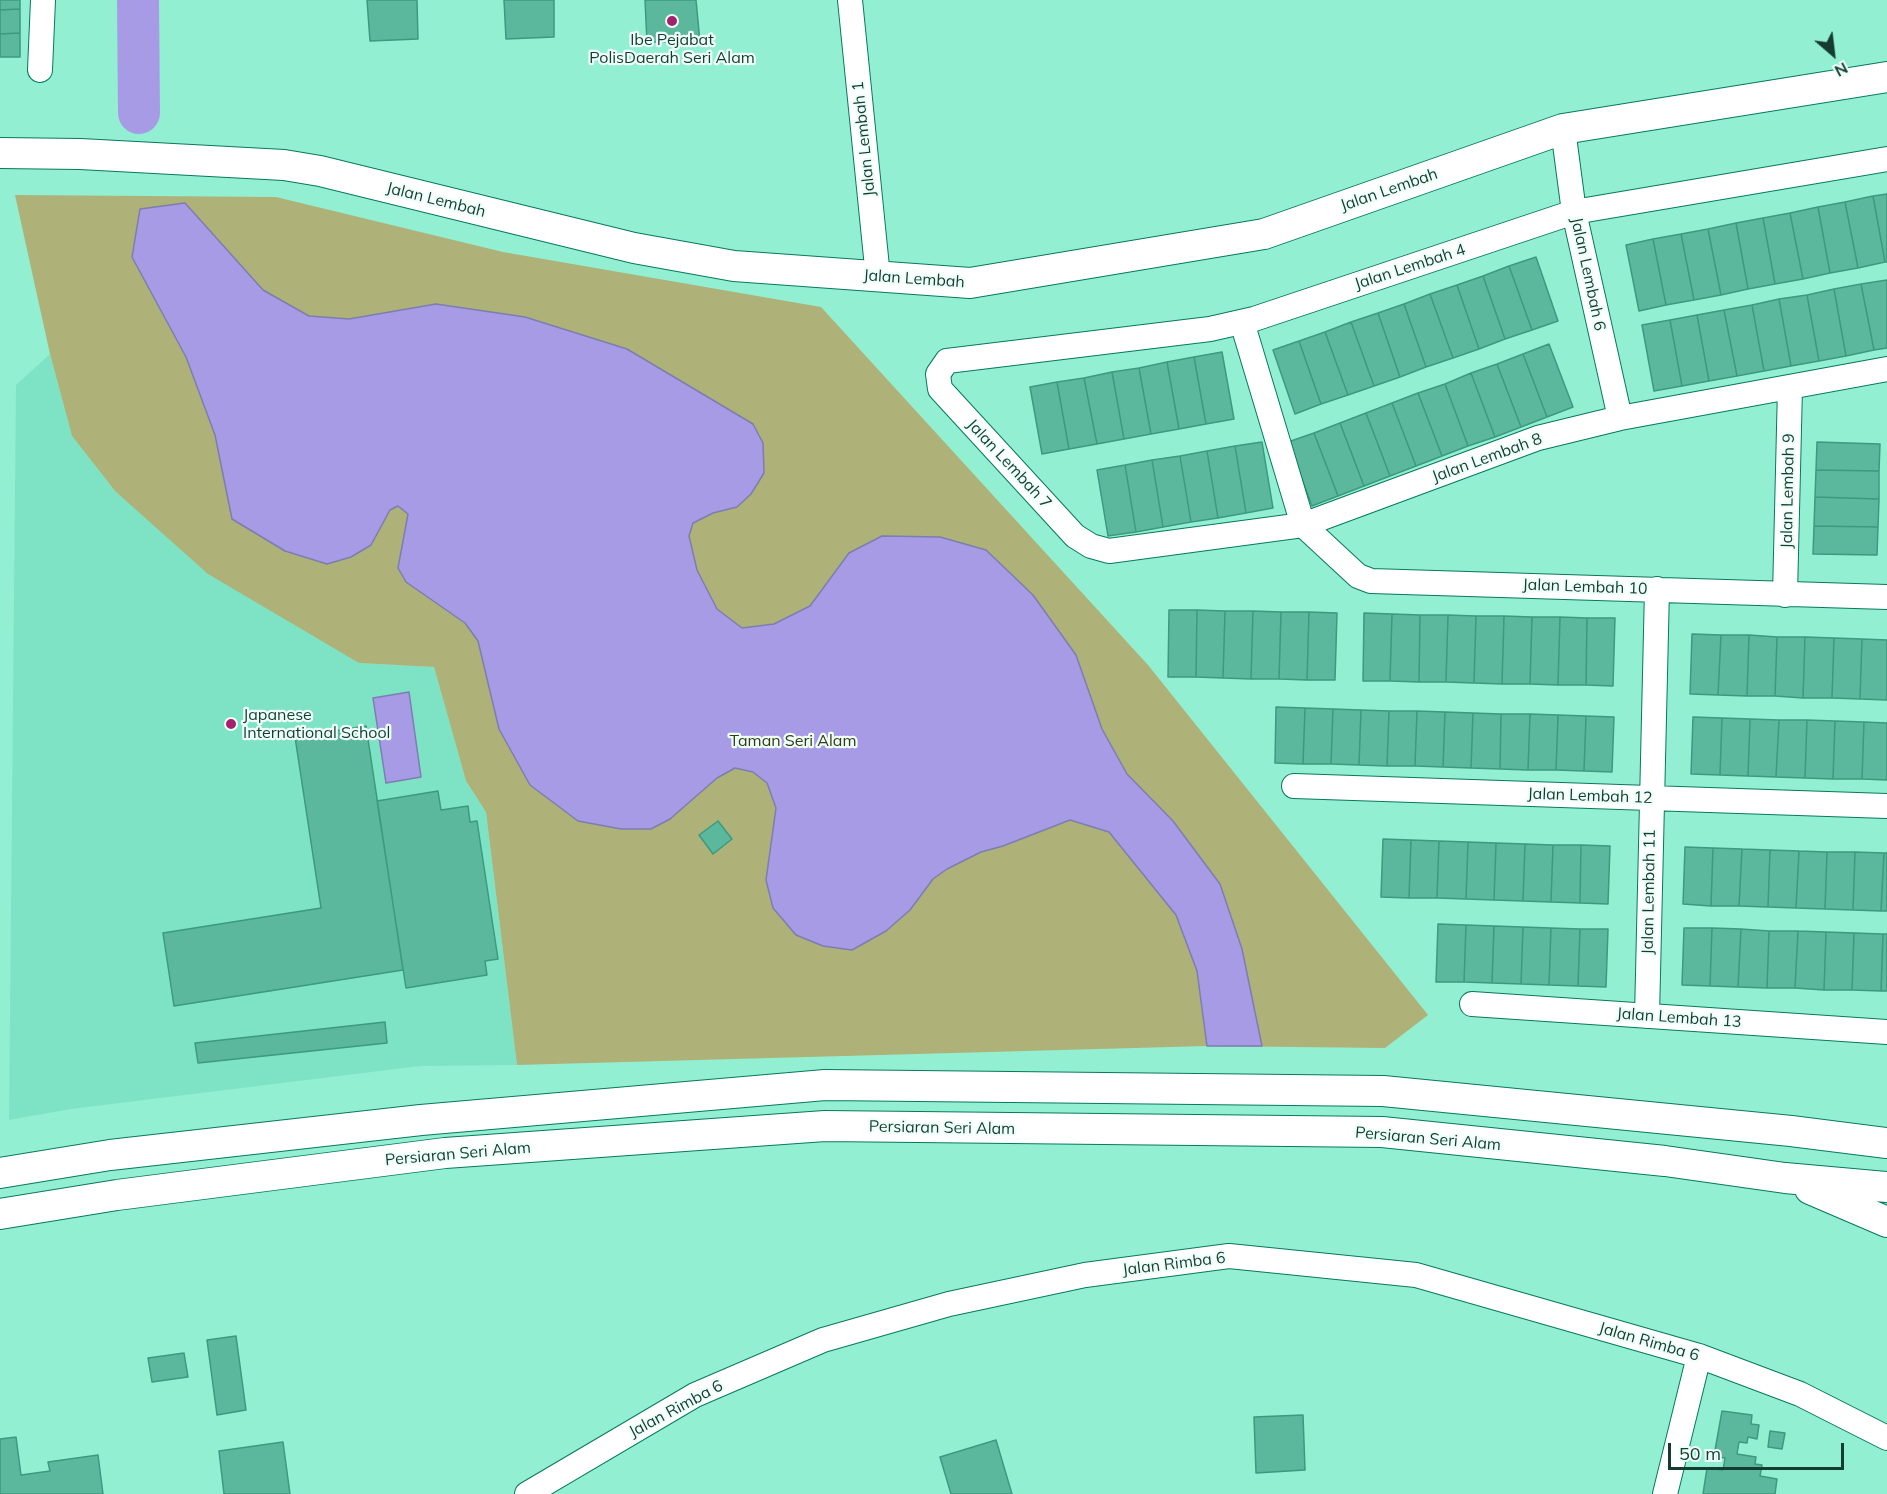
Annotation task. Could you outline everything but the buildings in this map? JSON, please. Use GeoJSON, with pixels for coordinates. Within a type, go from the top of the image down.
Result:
{"type":"FeatureCollection","features":[{"type":"Feature","properties":{"kind":"street"},"geometry":{"type":"LineString","coordinates":[[40,70],[43,0]]}},
{"type":"Feature","properties":{"kind":"street","name":"Jalan Lembah 1"},"geometry":{"type":"LineString","coordinates":[[850,0],[878,277]]}},
{"type":"Feature","properties":{"kind":"street","name":"Jalan Lembah"},"geometry":{"type":"LineString","coordinates":[[0,153],[80,154],[284,165],[320,171],[634,248],[734,266],[970,283],[1264,234],[1563,129],[1887,77]]}},
{"type":"Feature","properties":{"kind":"street","name":"Jalan Lembah 6"},"geometry":{"type":"LineString","coordinates":[[1563,129],[1574,212],[1620,418]]}},
{"type":"Feature","properties":{"kind":"street","name":"Jalan Lembah 4"},"geometry":{"type":"LineString","coordinates":[[938,374],[947,361],[1209,329],[1242,322],[1574,212],[1887,159]]}},
{"type":"Feature","properties":{"kind":"street"},"geometry":{"type":"LineString","coordinates":[[1242,322],[1303,525]]}},
{"type":"Feature","properties":{"kind":"street","name":"Jalan Lembah 8"},"geometry":{"type":"LineString","coordinates":[[1091,546],[1109,551],[1303,525],[1538,438],[1620,418],[1887,369]]}},
{"type":"Feature","properties":{"kind":"street","name":"Jalan Lembah 7"},"geometry":{"type":"LineString","coordinates":[[938,374],[940,389],[1075,536],[1091,546]]}},
{"type":"Feature","properties":{"kind":"street","name":"Jalan Lembah 9"},"geometry":{"type":"LineString","coordinates":[[1785,595],[1790,387]]}},
{"type":"Feature","properties":{"kind":"street","name":"Jalan Lembah 10"},"geometry":{"type":"LineString","coordinates":[[1303,525],[1358,576],[1371,581],[1887,597]]}},
{"type":"Feature","properties":{"kind":"street","name":"Jalan Lembah 11"},"geometry":{"type":"LineString","coordinates":[[1647,1016],[1657,589]]}},
{"type":"Feature","properties":{"kind":"street","name":"Jalan Lembah 12"},"geometry":{"type":"LineString","coordinates":[[1294,786],[1887,806]]}},
{"type":"Feature","properties":{"kind":"street","name":"Jalan Lembah 13"},"geometry":{"type":"LineString","coordinates":[[1472,1004],[1887,1032]]}},
{"type":"Feature","properties":{"kind":"street"},"geometry":{"type":"LineString","coordinates":[[0,1173],[110,1155],[409,1121],[825,1085],[1383,1091],[1791,1131],[1887,1143]]}},
{"type":"Feature","properties":{"kind":"street"},"geometry":{"type":"LineString","coordinates":[[1791,1131],[1887,1123]]}},
{"type":"Feature","properties":{"kind":"street","name":"Persiaran Seri Alam"},"geometry":{"type":"LineString","coordinates":[[0,1214],[117,1195],[445,1153],[825,1126],[1382,1132],[1665,1161],[1785,1178],[1887,1187]]}},
{"type":"Feature","properties":{"kind":"street"},"geometry":{"type":"LineString","coordinates":[[1785,1178],[1887,1222]]}},
{"type":"Feature","properties":{"kind":"street","name":"Jalan Rimba 6"},"geometry":{"type":"LineString","coordinates":[[527,1494],[695,1395],[823,1340],[949,1304],[1085,1275],[1229,1256],[1416,1275],[1699,1356],[1800,1394],[1881,1434]]}},
{"type":"Feature","properties":{"kind":"street"},"geometry":{"type":"LineString","coordinates":[[1665,1494],[1699,1356]]}},
{"type":"Feature","properties":{"kind":"shaded area"},"geometry":{"type":"Polygon","coordinates":[[[185,203],[263,290],[309,316],[349,319],[436,304],[525,317],[627,349],[753,424],[763,443],[764,473],[751,494],[737,507],[713,513],[693,523],[689,536],[697,570],[717,609],[742,628],[774,624],[810,606],[849,553],[882,536],[940,537],[986,550],[1033,595],[1076,655],[1102,729],[1127,774],[1173,821],[1220,884],[1242,949],[1262,1046],[1207,1046],[1197,971],[1176,915],[1109,832],[1070,820],[981,852],[947,869],[933,879],[910,910],[886,931],[852,950],[823,946],[796,935],[773,908],[766,880],[776,808],[767,783],[753,772],[735,768],[717,778],[670,819],[651,829],[621,829],[578,821],[530,785],[499,729],[478,641],[465,623],[406,582],[398,568],[408,514],[398,506],[390,510],[371,545],[351,557],[327,564],[285,551],[232,519],[215,435],[186,357],[132,257],[140,209],[185,203]]]}},
{"type":"Feature","properties":{"kind":"shaded area","name":"Japanese International School"},"geometry":{"type":"Polygon","coordinates":[[[50,354],[72,436],[115,491],[359,663],[434,667],[466,781],[486,812],[517,1065],[420,1066],[71,1109],[9,1120],[16,385],[50,354]]]}},
{"type":"Feature","properties":{"kind":"shaded area"},"geometry":{"type":"Polygon","coordinates":[[[409,692],[421,777],[386,783],[373,698],[409,692]]]}},
{"type":"Feature","properties":{"kind":"green space","name":"Taman Seri Alam"},"geometry":{"type":"Polygon","coordinates":[[[15,195],[276,197],[503,252],[821,307],[1148,665],[1428,1015],[1385,1048],[1207,1046],[517,1065],[486,812],[466,781],[434,667],[359,663],[208,574],[115,491],[72,436],[50,354],[15,195]]]}},
{"type":"Feature","properties":{"kind":"waterway"},"geometry":{"type":"LineString","coordinates":[[138,0],[139,113]]}},
{"type":"Feature","properties":{"kind":"place","name":"Ibe Pejabat PolisDaerah Seri Alam"},"geometry":{"type":"Point","coordinates":[672,21]}},
{"type":"Feature","properties":{"kind":"place","name":"Japanese International School"},"geometry":{"type":"Point","coordinates":[231,724]}}]}
